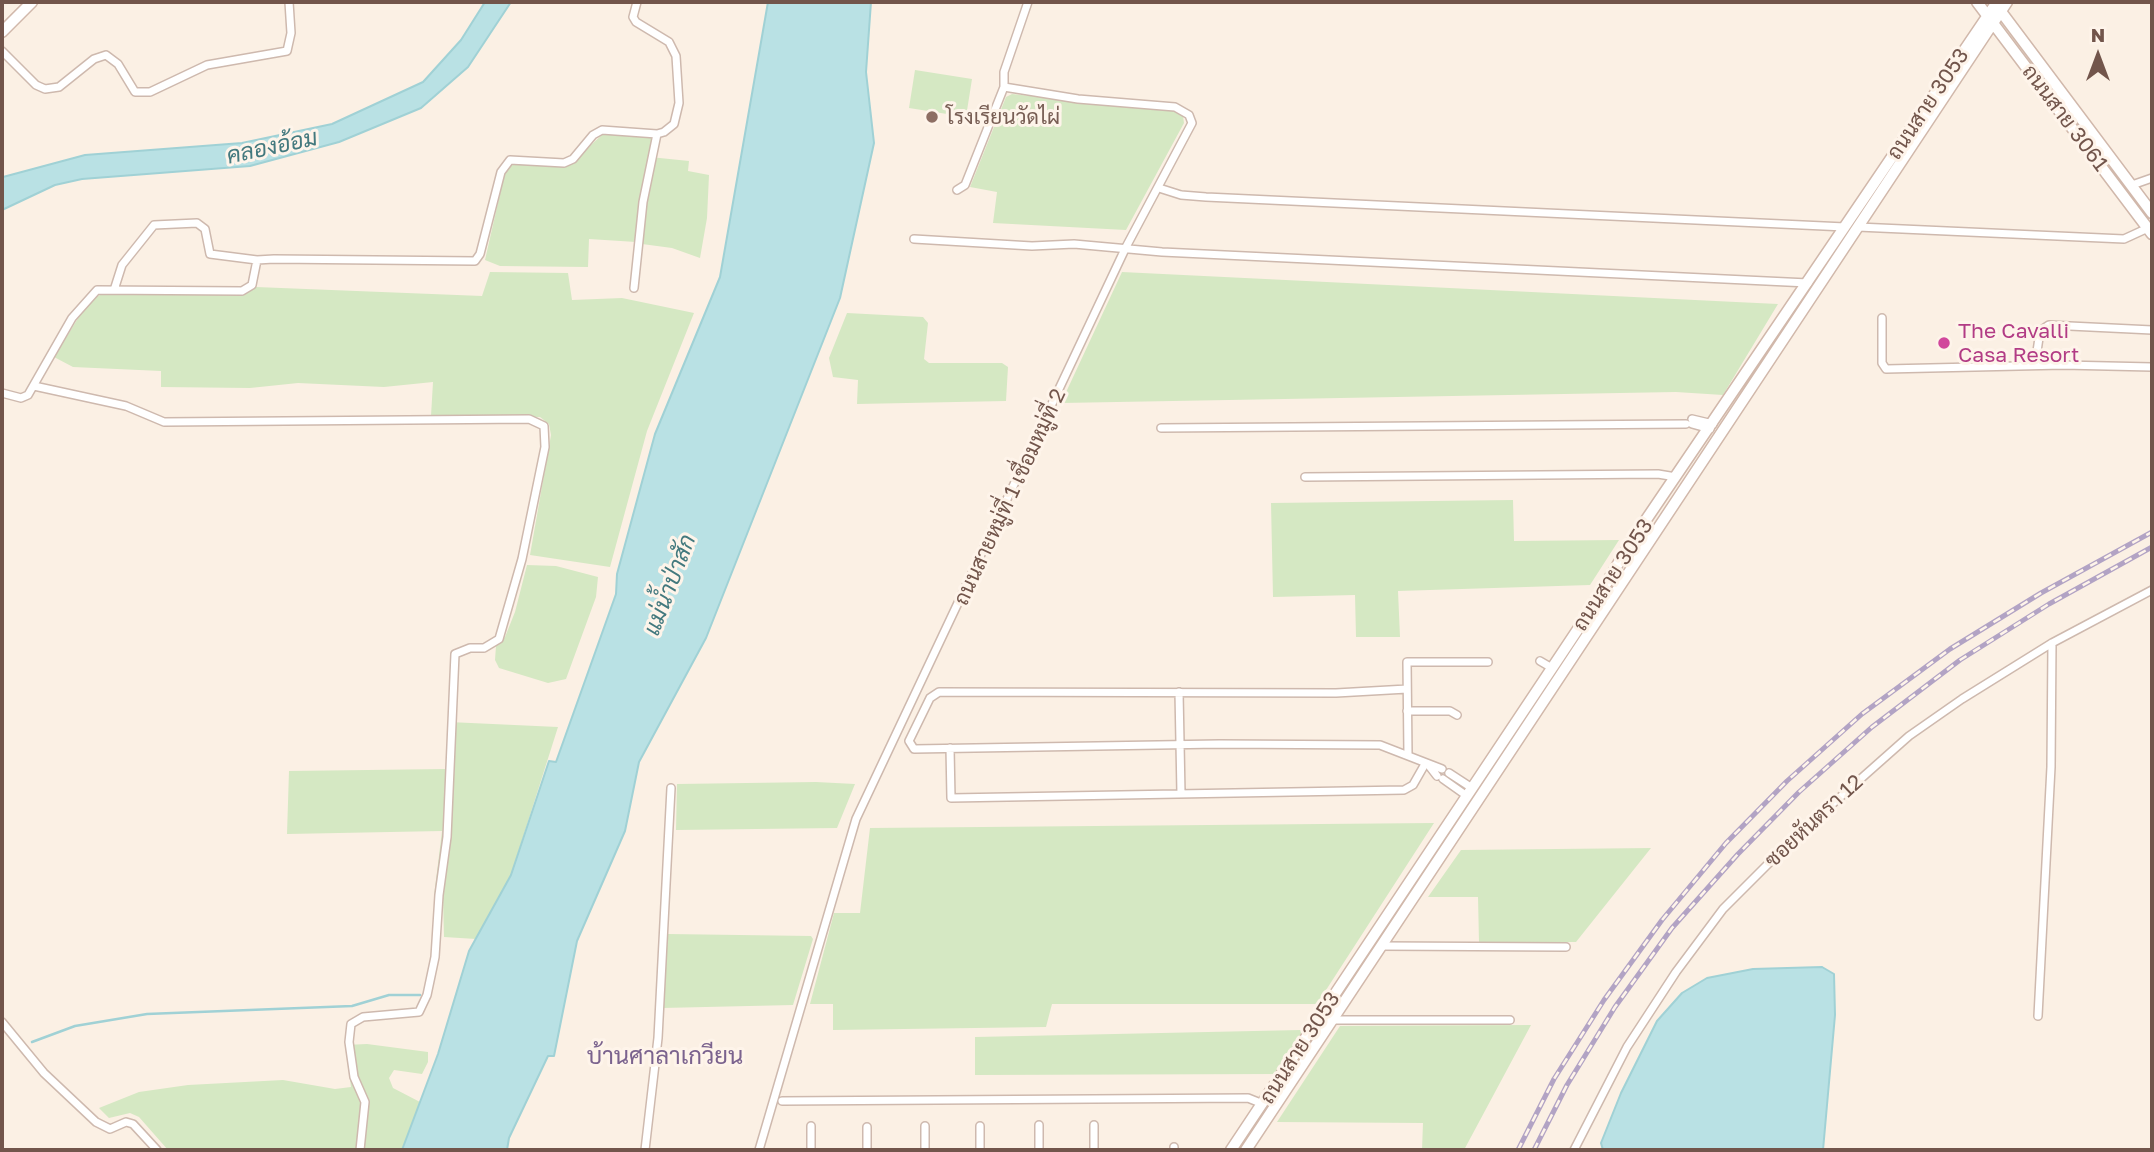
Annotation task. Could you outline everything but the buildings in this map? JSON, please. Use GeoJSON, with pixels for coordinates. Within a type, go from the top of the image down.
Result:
{"type":"FeatureCollection","features":[{"type":"Feature","properties":{"kind":"main road"},"geometry":{"type":"LineString","coordinates":[[2,32],[32,2]]}},
{"type":"Feature","properties":{"kind":"main road","name":"ถนนสาย 3061"},"geometry":{"type":"LineString","coordinates":[[1978,2],[2150,231]]}},
{"type":"Feature","properties":{"kind":"main road","name":"ถนนสาย 3061"},"geometry":{"type":"LineString","coordinates":[[1995,2],[2152,213]]}},
{"type":"Feature","properties":{"kind":"main road","name":"ถนนสาย 3053"},"geometry":{"type":"LineString","coordinates":[[1231,1150],[1676,477],[1995,2]]}},
{"type":"Feature","properties":{"kind":"main road","name":"ถนนสาย 3053"},"geometry":{"type":"LineString","coordinates":[[1246,1150],[1995,25],[2007,2]]}},
{"type":"Feature","properties":{"kind":"main road"},"geometry":{"type":"LineString","coordinates":[[1612,574],[1624,581]]}},
{"type":"Feature","properties":{"kind":"street"},"geometry":{"type":"LineString","coordinates":[[2,51],[36,85],[45,89],[60,87],[94,59],[106,55],[118,64],[135,92],[150,92],[207,65],[287,51],[291,33],[289,2]]}},
{"type":"Feature","properties":{"kind":"street"},"geometry":{"type":"LineString","coordinates":[[115,288],[121,265],[155,225],[198,223],[205,229],[210,254],[257,260],[322,258],[475,261],[480,254],[501,172],[510,160],[564,163],[573,159],[593,135],[602,130],[657,134],[670,128],[677,117],[676,56],[663,37],[636,22],[633,17],[637,2]]}},
{"type":"Feature","properties":{"kind":"street"},"geometry":{"type":"LineString","coordinates":[[957,190],[965,185],[1004,87],[1004,72],[1028,2]]}},
{"type":"Feature","properties":{"kind":"street","name":"ถนนสายหมู่ที่ 1 เชื่อมหมู่ที่ 2"},"geometry":{"type":"LineString","coordinates":[[758,1150],[856,819],[1126,247],[1192,123],[1189,115],[1175,107],[1079,99],[1004,87]]}},
{"type":"Feature","properties":{"kind":"street"},"geometry":{"type":"LineString","coordinates":[[634,288],[643,202],[657,134]]}},
{"type":"Feature","properties":{"kind":"street"},"geometry":{"type":"LineString","coordinates":[[2132,185],[2152,178]]}},
{"type":"Feature","properties":{"kind":"street"},"geometry":{"type":"LineString","coordinates":[[1159,188],[1181,195],[1206,197],[1845,227]]}},
{"type":"Feature","properties":{"kind":"street"},"geometry":{"type":"LineString","coordinates":[[1858,227],[2124,239],[2150,231]]}},
{"type":"Feature","properties":{"kind":"street"},"geometry":{"type":"LineString","coordinates":[[914,239],[1010,245],[1055,243],[1163,252],[1808,283]]}},
{"type":"Feature","properties":{"kind":"street"},"geometry":{"type":"LineString","coordinates":[[2,393],[21,398],[28,395],[52,350],[86,299],[97,290],[242,290],[252,285],[257,260]]}},
{"type":"Feature","properties":{"kind":"street"},"geometry":{"type":"LineString","coordinates":[[1882,318],[1882,363],[1886,369],[2035,365],[2152,367]]}},
{"type":"Feature","properties":{"kind":"street"},"geometry":{"type":"LineString","coordinates":[[2035,365],[2040,331],[2049,325],[2152,330]]}},
{"type":"Feature","properties":{"kind":"street"},"geometry":{"type":"LineString","coordinates":[[34,386],[126,407],[164,422],[529,419],[544,426],[545,447],[522,559],[499,639],[484,648],[470,648],[455,654],[447,837],[439,895],[435,957],[428,995],[419,1012],[363,1017],[352,1024],[349,1042],[355,1077],[365,1102],[360,1150]]}},
{"type":"Feature","properties":{"kind":"street"},"geometry":{"type":"LineString","coordinates":[[1161,428],[1687,421],[1711,427]]}},
{"type":"Feature","properties":{"kind":"street"},"geometry":{"type":"LineString","coordinates":[[1305,477],[1658,474],[1676,477]]}},
{"type":"Feature","properties":{"kind":"street","name":"ซอยหันตรา 12"},"geometry":{"type":"LineString","coordinates":[[1574,1150],[1627,1047],[1675,972],[1723,909],[1794,838],[1909,736],[2052,643],[2152,590]]}},
{"type":"Feature","properties":{"kind":"street"},"geometry":{"type":"LineString","coordinates":[[2038,1016],[2051,767],[2052,643]]}},
{"type":"Feature","properties":{"kind":"street"},"geometry":{"type":"LineString","coordinates":[[1540,661],[1552,667]]}},
{"type":"Feature","properties":{"kind":"street"},"geometry":{"type":"LineString","coordinates":[[1408,755],[1407,662],[1488,662]]}},
{"type":"Feature","properties":{"kind":"street"},"geometry":{"type":"LineString","coordinates":[[1407,689],[1336,693],[939,692],[930,698],[909,741],[914,749],[1180,744],[1380,745],[1408,755],[1470,792]]}},
{"type":"Feature","properties":{"kind":"street"},"geometry":{"type":"LineString","coordinates":[[1179,692],[1181,794]]}},
{"type":"Feature","properties":{"kind":"street"},"geometry":{"type":"LineString","coordinates":[[1407,711],[1450,711],[1457,715]]}},
{"type":"Feature","properties":{"kind":"street"},"geometry":{"type":"LineString","coordinates":[[950,748],[951,798],[1404,790],[1413,785],[1428,766]]}},
{"type":"Feature","properties":{"kind":"street"},"geometry":{"type":"LineString","coordinates":[[645,1150],[658,1038],[671,788]]}},
{"type":"Feature","properties":{"kind":"street"},"geometry":{"type":"LineString","coordinates":[[1381,946],[1566,947]]}},
{"type":"Feature","properties":{"kind":"street"},"geometry":{"type":"LineString","coordinates":[[1332,1020],[1510,1020]]}},
{"type":"Feature","properties":{"kind":"street"},"geometry":{"type":"LineString","coordinates":[[2,1022],[44,1073],[96,1122],[110,1129],[126,1122],[132,1124],[157,1150]]}},
{"type":"Feature","properties":{"kind":"street"},"geometry":{"type":"LineString","coordinates":[[782,1101],[1248,1098],[1263,1104]]}},
{"type":"Feature","properties":{"kind":"street"},"geometry":{"type":"LineString","coordinates":[[1039,1125],[1039,1150]]}},
{"type":"Feature","properties":{"kind":"street"},"geometry":{"type":"LineString","coordinates":[[1094,1125],[1094,1150]]}},
{"type":"Feature","properties":{"kind":"street"},"geometry":{"type":"LineString","coordinates":[[811,1126],[811,1150]]}},
{"type":"Feature","properties":{"kind":"street"},"geometry":{"type":"LineString","coordinates":[[867,1126],[867,1150]]}},
{"type":"Feature","properties":{"kind":"street"},"geometry":{"type":"LineString","coordinates":[[925,1126],[925,1150]]}},
{"type":"Feature","properties":{"kind":"street"},"geometry":{"type":"LineString","coordinates":[[980,1126],[980,1150]]}},
{"type":"Feature","properties":{"kind":"green space"},"geometry":{"type":"Polygon","coordinates":[[[915,70],[972,79],[966,117],[909,108],[915,70]]]}},
{"type":"Feature","properties":{"kind":"green space"},"geometry":{"type":"Polygon","coordinates":[[[1012,94],[1173,111],[1183,116],[1184,123],[1126,230],[993,223],[997,192],[970,187],[1006,97],[1012,94]]]}},
{"type":"Feature","properties":{"kind":"green space"},"geometry":{"type":"Polygon","coordinates":[[[604,133],[653,137],[650,157],[689,161],[688,171],[709,175],[707,218],[700,258],[672,248],[642,244],[645,214],[636,242],[589,239],[588,267],[500,266],[485,260],[505,172],[510,166],[518,163],[568,166],[604,133]]]}},
{"type":"Feature","properties":{"kind":"green space"},"geometry":{"type":"Polygon","coordinates":[[[490,272],[568,273],[572,300],[622,298],[694,313],[647,431],[610,567],[530,555],[551,435],[549,424],[540,417],[431,416],[433,382],[384,387],[298,383],[250,388],[161,387],[161,371],[73,367],[54,357],[80,315],[96,297],[104,293],[241,293],[256,287],[482,296],[490,272]]]}},
{"type":"Feature","properties":{"kind":"green space"},"geometry":{"type":"Polygon","coordinates":[[[1122,272],[1778,304],[1723,395],[1676,392],[1061,403],[1122,272]]]}},
{"type":"Feature","properties":{"kind":"green space"},"geometry":{"type":"Polygon","coordinates":[[[847,313],[923,317],[928,323],[924,359],[929,363],[1002,363],[1008,367],[1006,401],[857,404],[858,380],[833,377],[829,358],[847,313]]]}},
{"type":"Feature","properties":{"kind":"green space"},"geometry":{"type":"Polygon","coordinates":[[[1513,500],[1514,541],[1619,540],[1590,585],[1398,591],[1400,637],[1356,637],[1355,595],[1273,597],[1271,503],[1513,500]]]}},
{"type":"Feature","properties":{"kind":"green space"},"geometry":{"type":"Polygon","coordinates":[[[527,565],[556,566],[598,577],[596,597],[566,679],[548,683],[499,668],[495,660],[496,646],[505,637],[515,612],[527,565]]]}},
{"type":"Feature","properties":{"kind":"green space"},"geometry":{"type":"Polygon","coordinates":[[[449,722],[558,727],[511,875],[476,939],[444,937],[443,898],[434,896],[442,831],[287,834],[289,771],[446,769],[449,722]]]}},
{"type":"Feature","properties":{"kind":"green space"},"geometry":{"type":"Polygon","coordinates":[[[677,784],[855,784],[837,828],[676,830],[677,784]]]}},
{"type":"Feature","properties":{"kind":"green space"},"geometry":{"type":"Polygon","coordinates":[[[1434,823],[1317,1004],[1052,1004],[1046,1027],[833,1030],[833,1004],[810,1004],[834,913],[860,913],[870,828],[1434,823]]]}},
{"type":"Feature","properties":{"kind":"green space"},"geometry":{"type":"Polygon","coordinates":[[[1651,848],[1576,942],[1479,942],[1478,897],[1428,897],[1461,850],[1651,848]]]}},
{"type":"Feature","properties":{"kind":"green space"},"geometry":{"type":"Polygon","coordinates":[[[668,934],[811,936],[813,939],[793,1005],[662,1008],[668,934]]]}},
{"type":"Feature","properties":{"kind":"green space"},"geometry":{"type":"Polygon","coordinates":[[[1531,1025],[1464,1150],[1422,1150],[1423,1123],[1277,1122],[1340,1026],[1531,1025]]]}},
{"type":"Feature","properties":{"kind":"green space"},"geometry":{"type":"Polygon","coordinates":[[[1301,1030],[1304,1034],[1277,1074],[975,1075],[975,1037],[1301,1030]]]}},
{"type":"Feature","properties":{"kind":"green space"},"geometry":{"type":"Polygon","coordinates":[[[367,1044],[428,1052],[428,1062],[422,1074],[394,1070],[389,1078],[393,1088],[420,1102],[402,1150],[168,1150],[139,1117],[130,1113],[109,1118],[99,1108],[139,1092],[188,1085],[283,1080],[335,1089],[351,1087],[345,1045],[367,1044]]]}},
{"type":"Feature","properties":{"kind":"water","name":"คลองอ้อม"},"geometry":{"type":"Polygon","coordinates":[[[485,2],[511,2],[468,67],[421,108],[339,142],[250,166],[82,179],[55,185],[2,210],[3,177],[85,155],[242,143],[332,124],[423,82],[461,40],[485,2]]]}},
{"type":"Feature","properties":{"kind":"water","name":"แม่น้ำป่าสัก"},"geometry":{"type":"Polygon","coordinates":[[[768,2],[871,2],[866,72],[874,143],[840,298],[706,638],[639,762],[625,831],[577,941],[554,1056],[548,1056],[509,1138],[507,1150],[402,1150],[438,1054],[469,951],[511,875],[549,761],[556,762],[616,594],[617,574],[655,434],[720,277],[768,2]]]}},
{"type":"Feature","properties":{"kind":"water"},"geometry":{"type":"Polygon","coordinates":[[[1822,967],[1834,974],[1835,1015],[1823,1150],[1603,1150],[1601,1143],[1621,1093],[1657,1021],[1682,993],[1707,978],[1753,969],[1822,967]]]}},
{"type":"Feature","properties":{"kind":"waterway"},"geometry":{"type":"LineString","coordinates":[[32,1042],[75,1026],[147,1014],[352,1006],[389,995],[420,995]]}},
{"type":"Feature","properties":{"kind":"railway"},"geometry":{"type":"LineString","coordinates":[[1518,1150],[1554,1079],[1604,1000],[1662,920],[1726,843],[1787,781],[1862,714],[1950,649],[2041,593],[2152,532]]}},
{"type":"Feature","properties":{"kind":"railway"},"geometry":{"type":"LineString","coordinates":[[1534,1150],[1567,1085],[1615,1007],[1672,928],[1738,854],[1799,792],[1872,727],[1960,660],[2049,604],[2152,547]]}},
{"type":"Feature","properties":{"kind":"place","name":"โรงเรียนวัดไผ่"},"geometry":{"type":"Point","coordinates":[932,117]}},
{"type":"Feature","properties":{"kind":"place","name":"The Cavalli Casa Resort"},"geometry":{"type":"Point","coordinates":[1944,343]}},
{"type":"Feature","properties":{"kind":"district","name":"บ้านศาลาเกวียน"},"geometry":{"type":"Point","coordinates":[665,1056]}}]}
